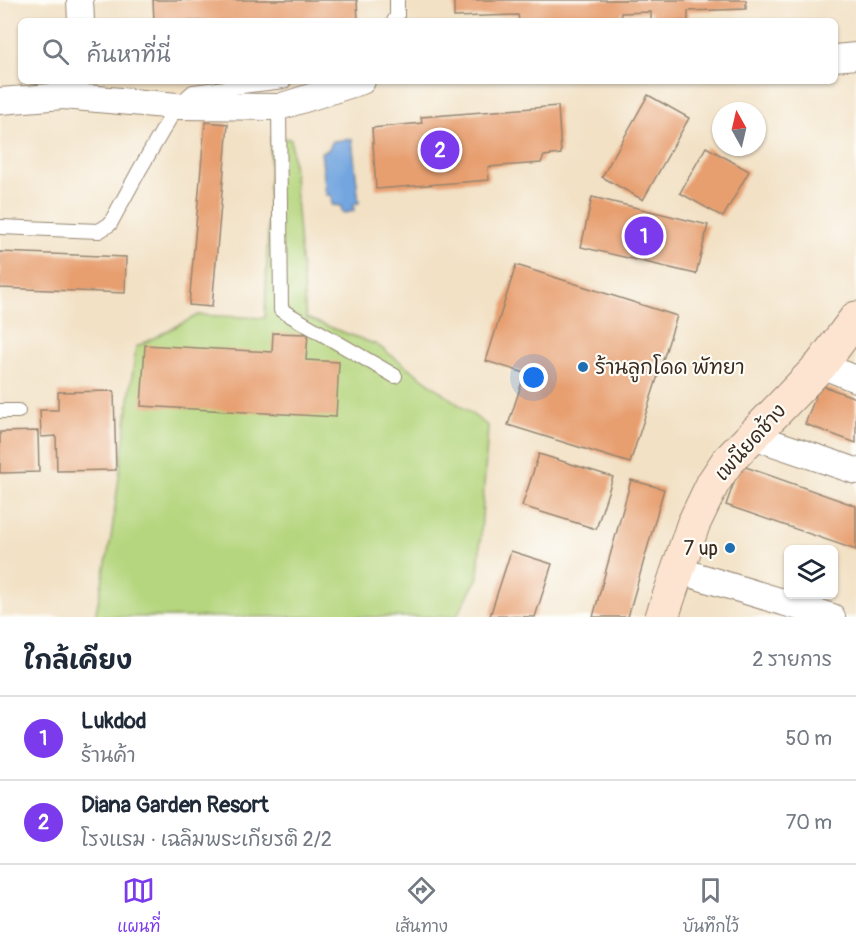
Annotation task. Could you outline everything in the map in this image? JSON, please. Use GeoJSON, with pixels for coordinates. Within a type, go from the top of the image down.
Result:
{"type":"FeatureCollection","features":[{"type":"Feature","properties":{"kind":"street"},"geometry":{"type":"LineString","coordinates":[[80,0],[81,18]]}},
{"type":"Feature","properties":{"kind":"street"},"geometry":{"type":"LineString","coordinates":[[838,58],[856,56]]}},
{"type":"Feature","properties":{"kind":"street"},"geometry":{"type":"LineString","coordinates":[[0,101],[63,96],[177,106],[279,107],[352,84]]}},
{"type":"Feature","properties":{"kind":"street","name":"เพนียดช้าง"},"geometry":{"type":"LineString","coordinates":[[662,617],[693,525],[713,483],[727,462],[821,364],[856,318]]}},
{"type":"Feature","properties":{"kind":"street"},"geometry":{"type":"LineString","coordinates":[[821,364],[856,379]]}},
{"type":"Feature","properties":{"kind":"street"},"geometry":{"type":"LineString","coordinates":[[753,436],[856,471]]}},
{"type":"Feature","properties":{"kind":"street"},"geometry":{"type":"LineString","coordinates":[[677,570],[827,616]]}},
{"type":"Feature","properties":{"kind":"lane"},"geometry":{"type":"LineString","coordinates":[[396,18],[397,0]]}},
{"type":"Feature","properties":{"kind":"lane"},"geometry":{"type":"LineString","coordinates":[[0,227],[99,231],[110,224],[177,106],[193,92],[259,84]]}},
{"type":"Feature","properties":{"kind":"lane"},"geometry":{"type":"LineString","coordinates":[[279,107],[281,310],[395,376]]}},
{"type":"Feature","properties":{"kind":"lane"},"geometry":{"type":"LineString","coordinates":[[0,411],[18,411]]}},
{"type":"Feature","properties":{"kind":"green space"},"geometry":{"type":"Polygon","coordinates":[[[271,137],[291,139],[306,318],[377,345],[488,426],[478,577],[456,617],[95,617],[111,538],[136,347],[198,315],[265,318],[271,137]]]}},
{"type":"Feature","properties":{"kind":"water"},"geometry":{"type":"Polygon","coordinates":[[[352,139],[359,203],[353,204],[354,211],[345,213],[342,212],[341,206],[332,205],[331,195],[326,195],[321,152],[328,150],[333,141],[352,139]]]}},
{"type":"Feature","properties":{"kind":"building"},"geometry":{"type":"Polygon","coordinates":[[[153,0],[357,0],[358,18],[154,18],[153,0]]]}},
{"type":"Feature","properties":{"kind":"building"},"geometry":{"type":"Polygon","coordinates":[[[454,0],[746,0],[746,9],[688,11],[688,18],[651,18],[651,12],[621,13],[621,18],[518,18],[518,15],[454,17],[454,0]]]}},
{"type":"Feature","properties":{"kind":"building"},"geometry":{"type":"Polygon","coordinates":[[[648,95],[689,118],[643,200],[602,177],[648,95]]]}},
{"type":"Feature","properties":{"kind":"building"},"geometry":{"type":"Polygon","coordinates":[[[558,106],[561,154],[544,156],[541,163],[488,167],[489,180],[376,189],[372,128],[422,123],[421,117],[558,106]]]}},
{"type":"Feature","properties":{"kind":"building"},"geometry":{"type":"Polygon","coordinates":[[[205,122],[228,124],[212,307],[189,305],[205,122]]]}},
{"type":"Feature","properties":{"kind":"building"},"geometry":{"type":"Polygon","coordinates":[[[706,147],[712,150],[712,156],[722,156],[749,171],[723,217],[680,193],[706,147]]]}},
{"type":"Feature","properties":{"kind":"building"},"geometry":{"type":"Polygon","coordinates":[[[592,197],[708,225],[696,274],[581,247],[592,197]]]}},
{"type":"Feature","properties":{"kind":"building"},"geometry":{"type":"Polygon","coordinates":[[[0,252],[126,257],[125,293],[0,288],[0,252]]]}},
{"type":"Feature","properties":{"kind":"building","name":"ร้านลูกโดด พัทยา"},"geometry":{"type":"Polygon","coordinates":[[[516,265],[677,316],[630,463],[508,425],[525,373],[486,361],[516,265]]]}},
{"type":"Feature","properties":{"kind":"building"},"geometry":{"type":"Polygon","coordinates":[[[273,333],[308,334],[306,360],[339,362],[336,417],[141,406],[145,345],[272,352],[273,333]]]}},
{"type":"Feature","properties":{"kind":"building"},"geometry":{"type":"Polygon","coordinates":[[[820,385],[856,398],[856,443],[805,424],[820,385]]]}},
{"type":"Feature","properties":{"kind":"building"},"geometry":{"type":"Polygon","coordinates":[[[114,391],[116,470],[57,471],[56,436],[41,437],[40,410],[58,410],[58,392],[114,391]]]}},
{"type":"Feature","properties":{"kind":"building"},"geometry":{"type":"Polygon","coordinates":[[[38,431],[39,472],[0,473],[0,432],[38,431]]]}},
{"type":"Feature","properties":{"kind":"building"},"geometry":{"type":"Polygon","coordinates":[[[539,454],[613,477],[596,529],[522,506],[539,454]]]}},
{"type":"Feature","properties":{"kind":"building"},"geometry":{"type":"Polygon","coordinates":[[[740,465],[856,506],[856,550],[726,505],[740,465]]]}},
{"type":"Feature","properties":{"kind":"building"},"geometry":{"type":"Polygon","coordinates":[[[631,480],[664,489],[628,617],[593,617],[631,480]]]}},
{"type":"Feature","properties":{"kind":"building"},"geometry":{"type":"Polygon","coordinates":[[[511,551],[552,564],[535,617],[490,616],[511,551]]]}},
{"type":"Feature","properties":{"kind":"place","name":"Diana Garden Resort"},"geometry":{"type":"Point","coordinates":[440,150]}},
{"type":"Feature","properties":{"kind":"place","name":"Lukdod"},"geometry":{"type":"Point","coordinates":[644,236]}},
{"type":"Feature","properties":{"kind":"place","name":"ร้านลูกโดด พัทยา"},"geometry":{"type":"Point","coordinates":[583,367]}},
{"type":"Feature","properties":{"kind":"place","name":"7 up"},"geometry":{"type":"Point","coordinates":[730,548]}}]}
